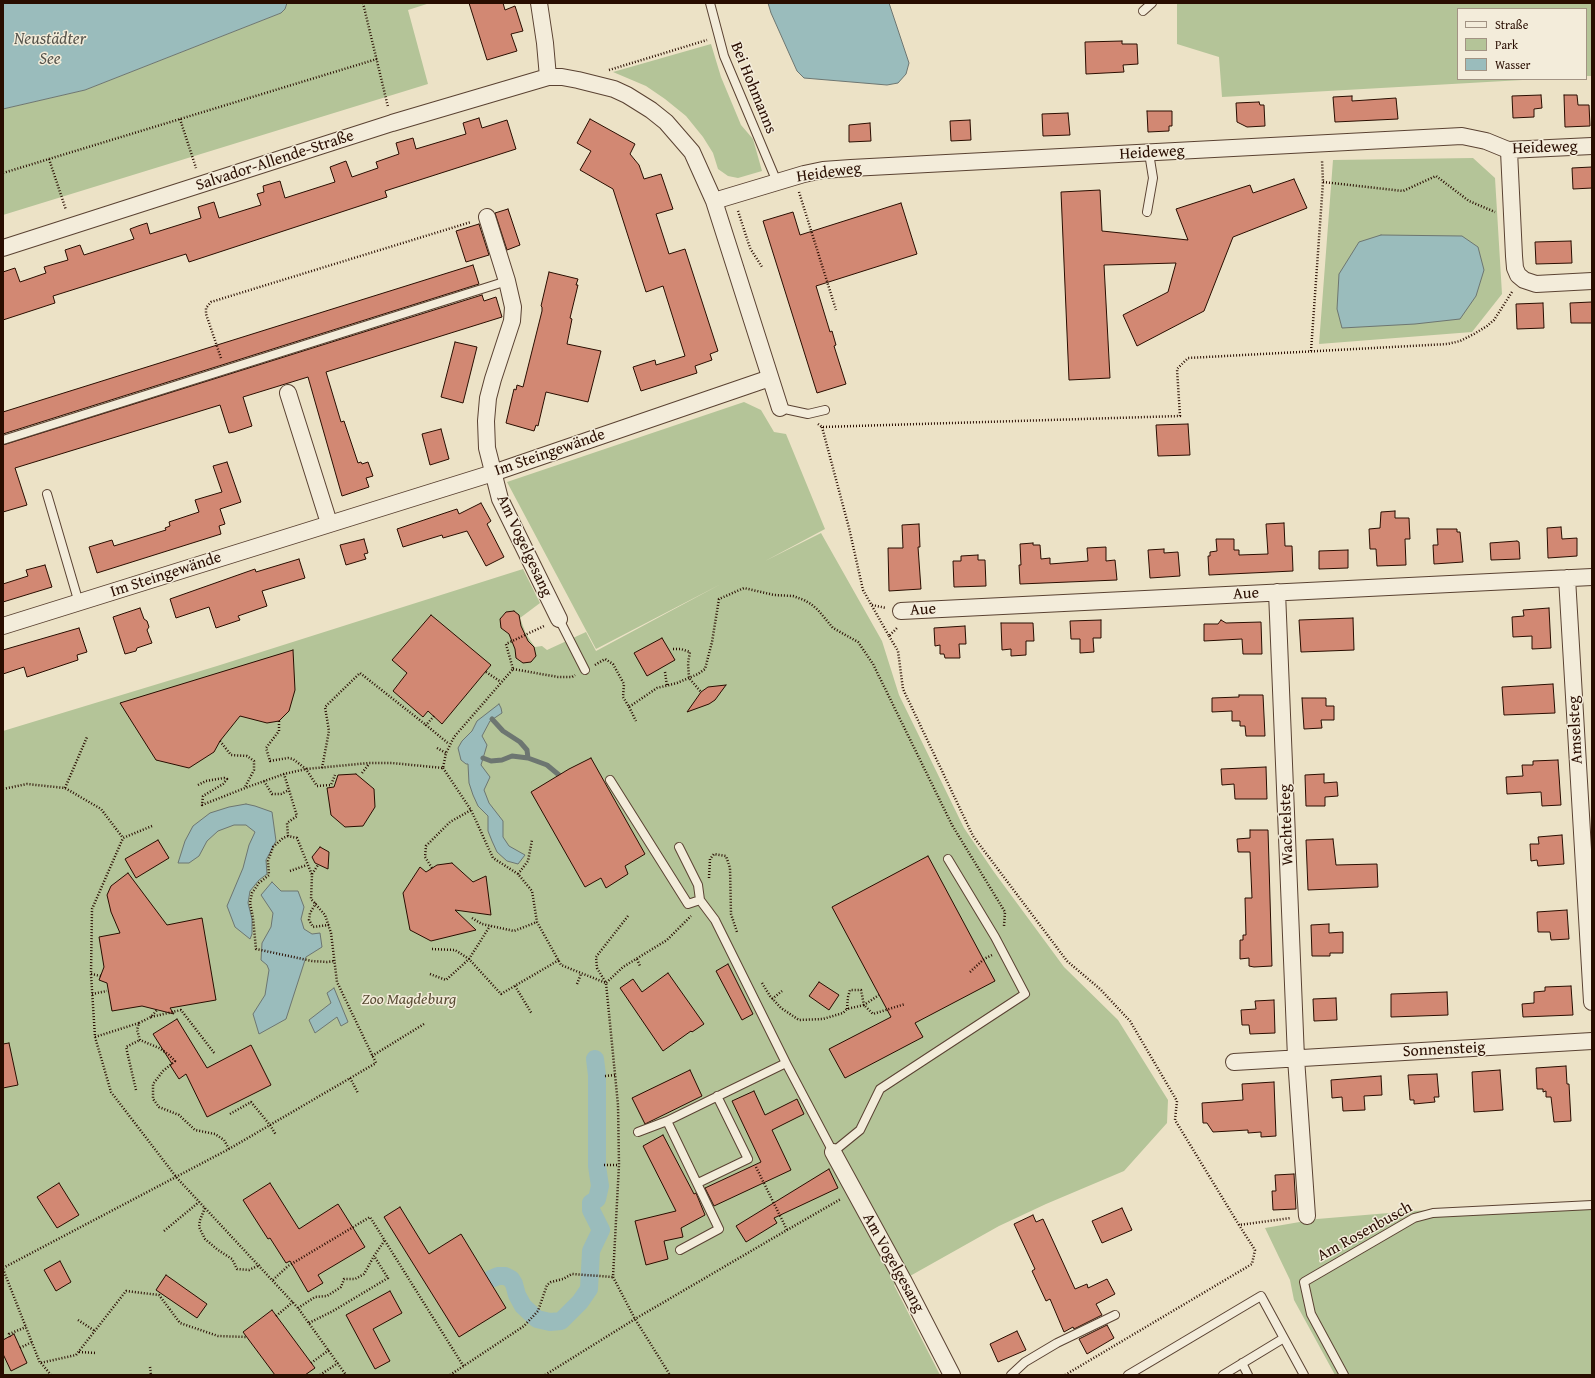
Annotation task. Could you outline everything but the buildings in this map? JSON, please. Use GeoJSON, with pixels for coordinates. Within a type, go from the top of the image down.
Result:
{"type":"FeatureCollection","features":[{"type":"Feature","properties":{"kind":"street"},"geometry":{"type":"LineString","coordinates":[[539,3],[544,31],[548,77]]}},
{"type":"Feature","properties":{"kind":"street","name":"Salvador-Allende-Straße"},"geometry":{"type":"LineString","coordinates":[[3,248],[392,123],[548,77],[570,78],[600,84],[627,95],[651,110],[666,122],[692,152],[714,201]]}},
{"type":"Feature","properties":{"kind":"street","name":"Heideweg"},"geometry":{"type":"LineString","coordinates":[[714,201],[794,177],[823,170],[851,168],[1462,136],[1486,141],[1509,151],[1592,146]]}},
{"type":"Feature","properties":{"kind":"street"},"geometry":{"type":"LineString","coordinates":[[1509,151],[1515,265],[1517,273],[1521,278],[1536,284],[1592,282]]}},
{"type":"Feature","properties":{"kind":"street"},"geometry":{"type":"LineString","coordinates":[[714,201],[780,408]]}},
{"type":"Feature","properties":{"kind":"street","name":"Am Vogelgesang"},"geometry":{"type":"LineString","coordinates":[[487,217],[513,301],[512,317],[492,379],[486,409],[487,441],[500,499],[559,619]]}},
{"type":"Feature","properties":{"kind":"street","name":"Im Steingewände"},"geometry":{"type":"LineString","coordinates":[[3,626],[493,473],[770,378]]}},
{"type":"Feature","properties":{"kind":"street"},"geometry":{"type":"LineString","coordinates":[[288,393],[330,523]]}},
{"type":"Feature","properties":{"kind":"street","name":"Aue"},"geometry":{"type":"LineString","coordinates":[[901,612],[1592,577]]}},
{"type":"Feature","properties":{"kind":"street","name":"Amselsteg"},"geometry":{"type":"LineString","coordinates":[[1567,578],[1592,1002]]}},
{"type":"Feature","properties":{"kind":"street","name":"Wachtelsteg"},"geometry":{"type":"LineString","coordinates":[[1277,592],[1296,1058]]}},
{"type":"Feature","properties":{"kind":"street","name":"Sonnensteig"},"geometry":{"type":"LineString","coordinates":[[1234,1062],[1592,1042]]}},
{"type":"Feature","properties":{"kind":"street"},"geometry":{"type":"LineString","coordinates":[[1296,1058],[1306,1216]]}},
{"type":"Feature","properties":{"kind":"street","name":"Am Vogelgesang"},"geometry":{"type":"LineString","coordinates":[[833,1152],[903,1280],[952,1375]]}},
{"type":"Feature","properties":{"kind":"lane","name":"Bei Hohmanns"},"geometry":{"type":"LineString","coordinates":[[710,3],[718,37],[731,76],[777,182]]}},
{"type":"Feature","properties":{"kind":"lane"},"geometry":{"type":"LineString","coordinates":[[1143,11],[1152,3]]}},
{"type":"Feature","properties":{"kind":"lane"},"geometry":{"type":"LineString","coordinates":[[1147,212],[1153,178],[1149,153]]}},
{"type":"Feature","properties":{"kind":"lane"},"geometry":{"type":"LineString","coordinates":[[3,440],[507,281]]}},
{"type":"Feature","properties":{"kind":"lane"},"geometry":{"type":"LineString","coordinates":[[780,408],[808,414],[825,410]]}},
{"type":"Feature","properties":{"kind":"lane"},"geometry":{"type":"LineString","coordinates":[[47,494],[79,603]]}},
{"type":"Feature","properties":{"kind":"lane"},"geometry":{"type":"LineString","coordinates":[[559,619],[585,670]]}},
{"type":"Feature","properties":{"kind":"lane"},"geometry":{"type":"LineString","coordinates":[[610,780],[688,904],[700,900]]}},
{"type":"Feature","properties":{"kind":"lane"},"geometry":{"type":"LineString","coordinates":[[679,847],[698,885],[700,900],[715,920],[786,1063],[833,1152],[860,1130],[880,1090],[1025,994],[995,937],[948,860]]}},
{"type":"Feature","properties":{"kind":"lane"},"geometry":{"type":"LineString","coordinates":[[638,1132],[667,1121],[786,1063]]}},
{"type":"Feature","properties":{"kind":"lane"},"geometry":{"type":"LineString","coordinates":[[698,1183],[748,1159],[717,1096]]}},
{"type":"Feature","properties":{"kind":"lane"},"geometry":{"type":"LineString","coordinates":[[667,1121],[719,1229],[680,1250]]}},
{"type":"Feature","properties":{"kind":"lane","name":"Am Rosenbusch"},"geometry":{"type":"LineString","coordinates":[[1344,1375],[1311,1314],[1304,1282],[1414,1218],[1433,1213],[1592,1205]]}},
{"type":"Feature","properties":{"kind":"lane"},"geometry":{"type":"LineString","coordinates":[[1128,1375],[1261,1296],[1304,1375]]}},
{"type":"Feature","properties":{"kind":"lane"},"geometry":{"type":"LineString","coordinates":[[1011,1375],[1025,1362],[1057,1343],[1115,1315]]}},
{"type":"Feature","properties":{"kind":"lane"},"geometry":{"type":"LineString","coordinates":[[1223,1375],[1284,1338]]}},
{"type":"Feature","properties":{"kind":"lane"},"geometry":{"type":"LineString","coordinates":[[1242,1363],[1248,1375]]}},
{"type":"Feature","properties":{"kind":"path"},"geometry":{"type":"LineString","coordinates":[[363,3],[392,123]]}},
{"type":"Feature","properties":{"kind":"path"},"geometry":{"type":"LineString","coordinates":[[608,70],[718,37]]}},
{"type":"Feature","properties":{"kind":"path"},"geometry":{"type":"LineString","coordinates":[[3,173],[377,59]]}},
{"type":"Feature","properties":{"kind":"path"},"geometry":{"type":"LineString","coordinates":[[180,119],[202,184]]}},
{"type":"Feature","properties":{"kind":"path"},"geometry":{"type":"LineString","coordinates":[[1311,351],[1323,182],[1321,143]]}},
{"type":"Feature","properties":{"kind":"path"},"geometry":{"type":"LineString","coordinates":[[49,159],[71,226]]}},
{"type":"Feature","properties":{"kind":"path"},"geometry":{"type":"LineString","coordinates":[[1323,182],[1403,191],[1436,176],[1469,201],[1512,219]]}},
{"type":"Feature","properties":{"kind":"path"},"geometry":{"type":"LineString","coordinates":[[794,177],[836,310]]}},
{"type":"Feature","properties":{"kind":"path"},"geometry":{"type":"LineString","coordinates":[[733,195],[750,248],[762,267]]}},
{"type":"Feature","properties":{"kind":"path"},"geometry":{"type":"LineString","coordinates":[[225,371],[206,314],[206,308],[209,303],[487,217]]}},
{"type":"Feature","properties":{"kind":"path"},"geometry":{"type":"LineString","coordinates":[[822,428],[1180,416],[1177,369],[1188,358],[1442,345],[1460,341],[1482,329],[1494,320],[1521,278]]}},
{"type":"Feature","properties":{"kind":"path"},"geometry":{"type":"LineString","coordinates":[[808,414],[822,428],[849,528],[863,590],[898,651],[903,689],[973,836],[1067,961],[1100,989],[1130,1021],[1177,1101],[1176,1120],[1255,1250],[1252,1264],[1066,1375]]}},
{"type":"Feature","properties":{"kind":"path"},"geometry":{"type":"LineString","coordinates":[[629,707],[657,688],[689,678],[705,669],[712,642],[719,599],[744,588],[804,600],[818,610],[833,628],[858,642],[872,664],[952,825],[1005,912],[1004,927],[995,937]]}},
{"type":"Feature","properties":{"kind":"path"},"geometry":{"type":"LineString","coordinates":[[872,605],[901,612],[900,624],[889,636]]}},
{"type":"Feature","properties":{"kind":"path"},"geometry":{"type":"LineString","coordinates":[[513,669],[506,644],[559,619]]}},
{"type":"Feature","properties":{"kind":"path"},"geometry":{"type":"LineString","coordinates":[[673,650],[681,649],[690,652],[688,663],[689,678],[701,692]]}},
{"type":"Feature","properties":{"kind":"path"},"geometry":{"type":"LineString","coordinates":[[513,669],[558,677],[572,677],[605,659],[613,664],[624,684],[623,697],[636,721]]}},
{"type":"Feature","properties":{"kind":"path"},"geometry":{"type":"LineString","coordinates":[[513,669],[449,744],[443,768],[471,810],[493,858],[518,874],[532,891],[538,922],[561,965],[606,983]]}},
{"type":"Feature","properties":{"kind":"path"},"geometry":{"type":"LineString","coordinates":[[486,672],[501,682]]}},
{"type":"Feature","properties":{"kind":"path"},"geometry":{"type":"LineString","coordinates":[[665,672],[667,686]]}},
{"type":"Feature","properties":{"kind":"path"},"geometry":{"type":"LineString","coordinates":[[322,768],[329,731],[324,707],[360,673],[449,744]]}},
{"type":"Feature","properties":{"kind":"path"},"geometry":{"type":"LineString","coordinates":[[426,725],[434,716]]}},
{"type":"Feature","properties":{"kind":"path"},"geometry":{"type":"LineString","coordinates":[[279,721],[279,731],[266,748],[270,761],[288,758],[293,760],[306,770],[317,786],[331,785],[335,774]]}},
{"type":"Feature","properties":{"kind":"path"},"geometry":{"type":"LineString","coordinates":[[65,788],[87,737]]}},
{"type":"Feature","properties":{"kind":"path"},"geometry":{"type":"LineString","coordinates":[[220,741],[231,755],[247,756],[254,761],[254,770],[245,788]]}},
{"type":"Feature","properties":{"kind":"path"},"geometry":{"type":"LineString","coordinates":[[437,748],[446,753]]}},
{"type":"Feature","properties":{"kind":"path"},"geometry":{"type":"LineString","coordinates":[[362,773],[369,763]]}},
{"type":"Feature","properties":{"kind":"path"},"geometry":{"type":"LineString","coordinates":[[198,785],[206,781],[226,779],[223,784],[203,796],[202,805],[284,774],[306,770],[347,764],[369,763],[443,768]]}},
{"type":"Feature","properties":{"kind":"path"},"geometry":{"type":"LineString","coordinates":[[284,774],[297,816],[287,823],[288,836]]}},
{"type":"Feature","properties":{"kind":"path"},"geometry":{"type":"LineString","coordinates":[[264,781],[272,794],[281,794],[289,790]]}},
{"type":"Feature","properties":{"kind":"path"},"geometry":{"type":"LineString","coordinates":[[3,790],[27,784],[65,788],[101,809],[123,838]]}},
{"type":"Feature","properties":{"kind":"path"},"geometry":{"type":"LineString","coordinates":[[432,868],[424,857],[426,846],[450,822],[471,810]]}},
{"type":"Feature","properties":{"kind":"path"},"geometry":{"type":"LineString","coordinates":[[152,826],[123,838],[92,909],[91,974],[95,1037],[111,1092],[176,1178],[260,1265],[298,1308],[346,1375]]}},
{"type":"Feature","properties":{"kind":"path"},"geometry":{"type":"LineString","coordinates":[[312,875],[297,838],[288,836],[283,838],[273,847],[268,861],[269,875],[252,893],[250,904],[256,949],[312,961],[335,961]]}},
{"type":"Feature","properties":{"kind":"path"},"geometry":{"type":"LineString","coordinates":[[518,874],[528,861],[532,840]]}},
{"type":"Feature","properties":{"kind":"path"},"geometry":{"type":"LineString","coordinates":[[606,983],[623,967],[667,940],[691,917],[708,883],[710,859],[714,854],[726,856],[730,868],[730,914],[739,938]]}},
{"type":"Feature","properties":{"kind":"path"},"geometry":{"type":"LineString","coordinates":[[290,870],[307,865]]}},
{"type":"Feature","properties":{"kind":"path"},"geometry":{"type":"LineString","coordinates":[[51,1375],[40,1363],[3,1268],[229,1149],[376,1063],[337,982],[329,925],[325,915],[311,898],[312,875],[318,865]]}},
{"type":"Feature","properties":{"kind":"path"},"geometry":{"type":"LineString","coordinates":[[316,903],[310,913],[309,920],[313,927],[329,925]]}},
{"type":"Feature","properties":{"kind":"path"},"geometry":{"type":"LineString","coordinates":[[628,916],[596,957],[597,968],[606,983],[618,1105],[619,1165],[613,1277],[635,1319],[670,1375]]}},
{"type":"Feature","properties":{"kind":"path"},"geometry":{"type":"LineString","coordinates":[[472,918],[482,924],[514,931],[538,922]]}},
{"type":"Feature","properties":{"kind":"path"},"geometry":{"type":"LineString","coordinates":[[430,974],[446,980],[469,959],[490,926]]}},
{"type":"Feature","properties":{"kind":"path"},"geometry":{"type":"LineString","coordinates":[[432,949],[455,950],[469,959],[501,994],[559,960]]}},
{"type":"Feature","properties":{"kind":"path"},"geometry":{"type":"LineString","coordinates":[[970,972],[984,959],[1002,950]]}},
{"type":"Feature","properties":{"kind":"path"},"geometry":{"type":"LineString","coordinates":[[637,959],[640,966]]}},
{"type":"Feature","properties":{"kind":"path"},"geometry":{"type":"LineString","coordinates":[[91,974],[101,976]]}},
{"type":"Feature","properties":{"kind":"path"},"geometry":{"type":"LineString","coordinates":[[577,984],[581,974]]}},
{"type":"Feature","properties":{"kind":"path"},"geometry":{"type":"LineString","coordinates":[[759,977],[772,999],[781,1008],[799,1020],[823,1019],[843,1013],[847,1009],[864,1005],[879,995]]}},
{"type":"Feature","properties":{"kind":"path"},"geometry":{"type":"LineString","coordinates":[[515,986],[532,1014]]}},
{"type":"Feature","properties":{"kind":"path"},"geometry":{"type":"LineString","coordinates":[[847,1009],[850,990],[861,990],[864,1005],[873,1014],[905,1004]]}},
{"type":"Feature","properties":{"kind":"path"},"geometry":{"type":"LineString","coordinates":[[92,994],[107,991]]}},
{"type":"Feature","properties":{"kind":"path"},"geometry":{"type":"LineString","coordinates":[[772,999],[782,991]]}},
{"type":"Feature","properties":{"kind":"path"},"geometry":{"type":"LineString","coordinates":[[151,1017],[157,1010]]}},
{"type":"Feature","properties":{"kind":"path"},"geometry":{"type":"LineString","coordinates":[[95,1037],[139,1023],[151,1017],[181,1010],[215,1054]]}},
{"type":"Feature","properties":{"kind":"path"},"geometry":{"type":"LineString","coordinates":[[139,1023],[137,1030],[140,1040]]}},
{"type":"Feature","properties":{"kind":"path"},"geometry":{"type":"LineString","coordinates":[[372,1056],[424,1024]]}},
{"type":"Feature","properties":{"kind":"path"},"geometry":{"type":"LineString","coordinates":[[136,1090],[126,1047],[140,1040],[159,1048],[175,1061],[163,1071],[153,1084],[153,1099],[159,1107],[179,1115],[195,1130],[215,1134],[224,1140],[229,1149]]}},
{"type":"Feature","properties":{"kind":"path"},"geometry":{"type":"LineString","coordinates":[[605,1076],[615,1075]]}},
{"type":"Feature","properties":{"kind":"path"},"geometry":{"type":"LineString","coordinates":[[350,1078],[358,1093]]}},
{"type":"Feature","properties":{"kind":"path"},"geometry":{"type":"LineString","coordinates":[[230,1114],[251,1102],[270,1125],[276,1135]]}},
{"type":"Feature","properties":{"kind":"path"},"geometry":{"type":"LineString","coordinates":[[748,1159],[753,1163],[787,1230]]}},
{"type":"Feature","properties":{"kind":"path"},"geometry":{"type":"LineString","coordinates":[[604,1165],[619,1165]]}},
{"type":"Feature","properties":{"kind":"path"},"geometry":{"type":"LineString","coordinates":[[545,1375],[635,1319],[854,1192]]}},
{"type":"Feature","properties":{"kind":"path"},"geometry":{"type":"LineString","coordinates":[[164,1232],[199,1202]]}},
{"type":"Feature","properties":{"kind":"path"},"geometry":{"type":"LineString","coordinates":[[205,1208],[200,1220],[199,1228],[205,1239],[232,1259],[238,1269],[249,1270],[260,1265]]}},
{"type":"Feature","properties":{"kind":"path"},"geometry":{"type":"LineString","coordinates":[[1240,1225],[1306,1216]]}},
{"type":"Feature","properties":{"kind":"path"},"geometry":{"type":"LineString","coordinates":[[273,1280],[288,1266],[370,1217],[464,1367]]}},
{"type":"Feature","properties":{"kind":"path"},"geometry":{"type":"LineString","coordinates":[[298,1308],[315,1298],[326,1296],[341,1287],[344,1279],[355,1279],[364,1274],[385,1240]]}},
{"type":"Feature","properties":{"kind":"path"},"geometry":{"type":"LineString","coordinates":[[309,1323],[333,1311],[388,1278],[374,1256]]}},
{"type":"Feature","properties":{"kind":"path"},"geometry":{"type":"LineString","coordinates":[[450,1375],[524,1326],[538,1311],[547,1285],[572,1274],[613,1277]]}},
{"type":"Feature","properties":{"kind":"path"},"geometry":{"type":"LineString","coordinates":[[40,1363],[76,1355],[126,1291],[159,1295],[180,1323],[218,1336],[246,1336]]}},
{"type":"Feature","properties":{"kind":"path"},"geometry":{"type":"LineString","coordinates":[[276,1316],[293,1302]]}},
{"type":"Feature","properties":{"kind":"path"},"geometry":{"type":"LineString","coordinates":[[78,1320],[95,1331]]}},
{"type":"Feature","properties":{"kind":"path"},"geometry":{"type":"LineString","coordinates":[[10,1337],[9,1334],[26,1327]]}},
{"type":"Feature","properties":{"kind":"path"},"geometry":{"type":"LineString","coordinates":[[20,1348],[32,1342]]}},
{"type":"Feature","properties":{"kind":"path"},"geometry":{"type":"LineString","coordinates":[[311,1363],[329,1350]]}},
{"type":"Feature","properties":{"kind":"path"},"geometry":{"type":"LineString","coordinates":[[79,1352],[97,1353]]}},
{"type":"Feature","properties":{"kind":"path"},"geometry":{"type":"LineString","coordinates":[[320,1375],[338,1363]]}},
{"type":"Feature","properties":{"kind":"path"},"geometry":{"type":"LineString","coordinates":[[150,1367],[151,1375]]}},
{"type":"Feature","properties":{"kind":"green space"},"geometry":{"type":"Polygon","coordinates":[[[287,3],[430,3],[408,10],[428,84],[3,215],[3,109],[85,90],[281,13],[285,9],[287,3]]]}},
{"type":"Feature","properties":{"kind":"green space"},"geometry":{"type":"Polygon","coordinates":[[[1177,3],[1592,3],[1592,76],[1587,76],[1587,8],[1457,8],[1457,80],[1522,80],[1222,97],[1219,57],[1177,44],[1177,3]]]}},
{"type":"Feature","properties":{"kind":"green space"},"geometry":{"type":"Polygon","coordinates":[[[711,44],[721,77],[741,125],[753,139],[762,171],[738,178],[728,176],[718,169],[713,153],[703,137],[686,116],[646,86],[613,72],[711,44]]]}},
{"type":"Feature","properties":{"kind":"green space"},"geometry":{"type":"Polygon","coordinates":[[[1473,158],[1495,178],[1502,294],[1472,332],[1319,344],[1333,160],[1473,158]]]}},
{"type":"Feature","properties":{"kind":"green space","name":"Zoo Magdeburg"},"geometry":{"type":"Polygon","coordinates":[[[744,402],[761,410],[774,432],[786,434],[825,529],[765,561],[821,533],[882,641],[899,695],[964,828],[994,872],[1064,967],[1118,1020],[1168,1100],[1167,1123],[1124,1171],[1046,1204],[999,1226],[894,1285],[940,1375],[3,1375],[3,731],[217,666],[523,569],[540,603],[520,618],[526,634],[535,647],[542,646],[547,650],[586,632],[596,651],[721,584],[596,649],[507,482],[744,402]]]}},
{"type":"Feature","properties":{"kind":"green space"},"geometry":{"type":"Polygon","coordinates":[[[1592,1202],[1592,1375],[1335,1375],[1294,1300],[1290,1280],[1265,1228],[1317,1219],[1413,1211],[1592,1202]]]}},
{"type":"Feature","properties":{"kind":"water","name":"Neustädter See"},"geometry":{"type":"Polygon","coordinates":[[[3,3],[287,3],[285,9],[281,13],[85,90],[3,109],[3,3]]]}},
{"type":"Feature","properties":{"kind":"water"},"geometry":{"type":"Polygon","coordinates":[[[768,3],[889,3],[909,63],[906,74],[898,83],[887,85],[804,78],[797,71],[768,3]]]}},
{"type":"Feature","properties":{"kind":"water"},"geometry":{"type":"Polygon","coordinates":[[[1381,235],[1462,236],[1478,247],[1484,270],[1476,296],[1460,319],[1415,324],[1342,328],[1337,309],[1339,274],[1359,242],[1381,235]]]}},
{"type":"Feature","properties":{"kind":"water"},"geometry":{"type":"Polygon","coordinates":[[[499,704],[502,713],[490,721],[482,736],[487,745],[481,765],[490,777],[484,790],[489,803],[503,821],[503,837],[509,846],[525,855],[518,864],[507,861],[497,852],[488,831],[488,816],[478,806],[473,795],[469,783],[468,764],[461,760],[458,748],[462,741],[472,731],[477,721],[499,704]]]}},
{"type":"Feature","properties":{"kind":"water"},"geometry":{"type":"Polygon","coordinates":[[[246,804],[272,812],[276,841],[266,860],[267,874],[259,880],[250,891],[248,903],[252,919],[252,934],[250,939],[235,927],[227,906],[243,868],[249,845],[255,832],[246,825],[234,825],[218,831],[207,841],[199,856],[189,863],[178,863],[185,841],[193,826],[210,813],[229,807],[246,804]]]}},
{"type":"Feature","properties":{"kind":"water"},"geometry":{"type":"Polygon","coordinates":[[[272,882],[281,891],[298,891],[304,907],[301,919],[304,929],[312,934],[320,933],[322,947],[306,957],[286,1019],[259,1034],[253,1014],[265,995],[269,970],[267,965],[261,960],[262,943],[271,927],[273,913],[261,895],[272,882]]]}},
{"type":"Feature","properties":{"kind":"water"},"geometry":{"type":"Polygon","coordinates":[[[334,988],[348,1022],[341,1026],[337,1017],[315,1033],[309,1020],[331,1003],[327,993],[334,988]]]}},
{"type":"Feature","properties":{"kind":"waterway"},"geometry":{"type":"LineString","coordinates":[[492,719],[503,731],[520,742],[527,750],[528,758]]}},
{"type":"Feature","properties":{"kind":"waterway"},"geometry":{"type":"LineString","coordinates":[[483,758],[491,761],[502,760],[512,756],[528,758],[547,765],[559,775]]}},
{"type":"Feature","properties":{"kind":"waterway"},"geometry":{"type":"LineString","coordinates":[[491,1279],[498,1276],[505,1276],[511,1279],[523,1306],[537,1319],[550,1322],[561,1321],[580,1302],[589,1289],[591,1251],[601,1230],[591,1210],[591,1203],[597,1199],[600,1186],[597,1166],[597,1075],[595,1059]]}}]}
